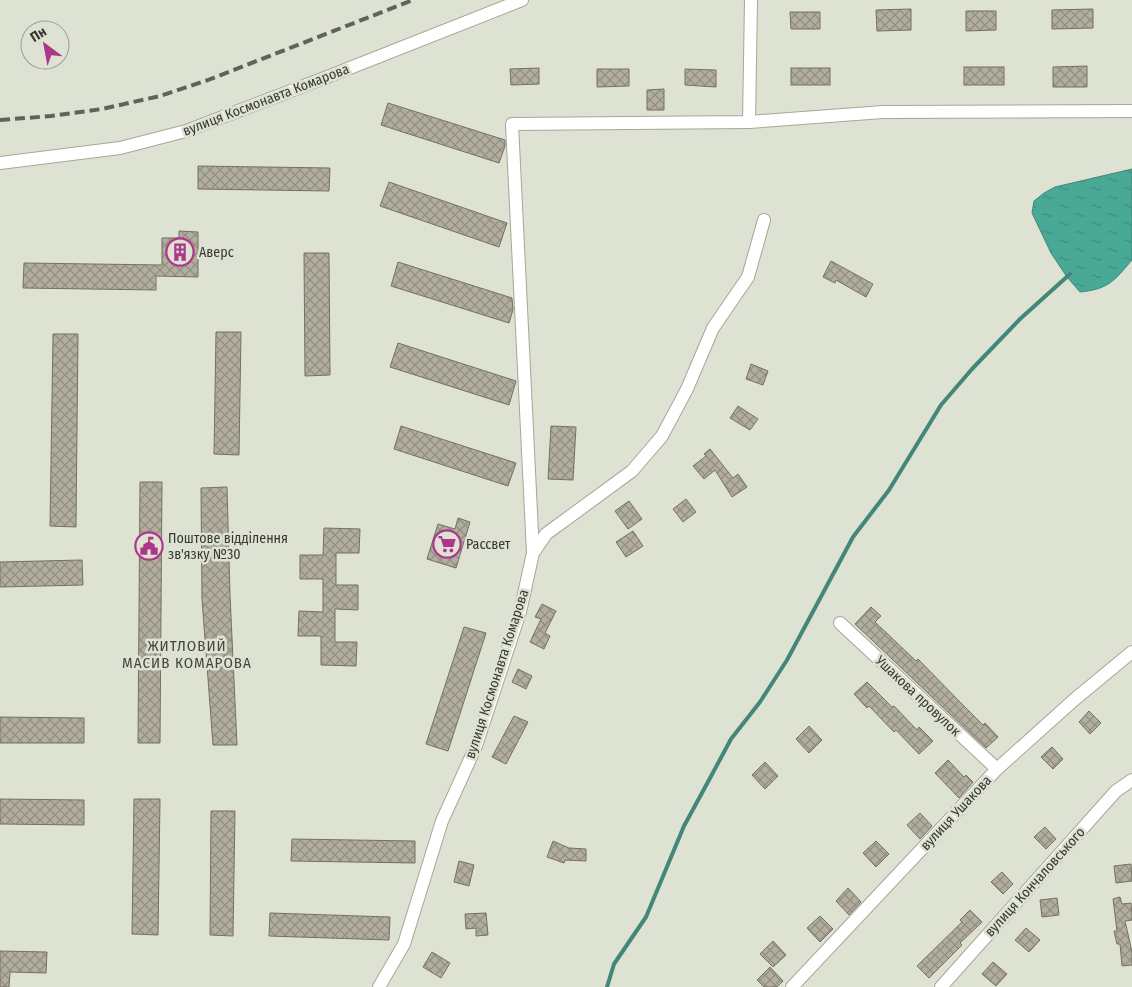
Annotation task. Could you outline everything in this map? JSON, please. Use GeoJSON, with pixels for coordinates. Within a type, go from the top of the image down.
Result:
{"type":"FeatureCollection","features":[{"type":"Feature","properties":{"kind":"street","name":"вулиця Космонавта Комарова"},"geometry":{"type":"LineString","coordinates":[[0,163],[120,148],[186,130],[328,77],[522,0]]}},
{"type":"Feature","properties":{"kind":"street"},"geometry":{"type":"LineString","coordinates":[[751,0],[749,122],[883,112],[1132,111]]}},
{"type":"Feature","properties":{"kind":"street","name":"вулиця Космонавта Комарова"},"geometry":{"type":"LineString","coordinates":[[379,987],[404,944],[442,821],[476,746],[520,612],[533,553],[512,124],[749,122]]}},
{"type":"Feature","properties":{"kind":"street","name":"вулиця Космонавта Комарова"},"geometry":{"type":"LineString","coordinates":[[533,553],[546,534],[632,471],[662,436],[687,389],[713,328],[748,277],[764,220]]}},
{"type":"Feature","properties":{"kind":"street","name":"Ушакова провулок"},"geometry":{"type":"LineString","coordinates":[[840,623],[997,769]]}},
{"type":"Feature","properties":{"kind":"street","name":"вулиця Ушакова"},"geometry":{"type":"LineString","coordinates":[[792,987],[997,769],[1075,699],[1132,652]]}},
{"type":"Feature","properties":{"kind":"street","name":"вулиця Кончаловського"},"geometry":{"type":"LineString","coordinates":[[941,987],[1116,790],[1132,780]]}},
{"type":"Feature","properties":{"kind":"water"},"geometry":{"type":"Polygon","coordinates":[[[1132,169],[1132,260],[1110,283],[1098,289],[1080,292],[1051,253],[1032,213],[1034,201],[1055,187],[1132,169]]]}},
{"type":"Feature","properties":{"kind":"building"},"geometry":{"type":"Polygon","coordinates":[[[911,9],[911,30],[877,31],[876,10],[911,9]]]}},
{"type":"Feature","properties":{"kind":"building"},"geometry":{"type":"Polygon","coordinates":[[[1093,9],[1093,28],[1052,29],[1052,10],[1093,9]]]}},
{"type":"Feature","properties":{"kind":"building"},"geometry":{"type":"Polygon","coordinates":[[[966,11],[996,11],[996,30],[966,31],[966,11]]]}},
{"type":"Feature","properties":{"kind":"building"},"geometry":{"type":"Polygon","coordinates":[[[790,12],[820,12],[820,29],[791,29],[790,12]]]}},
{"type":"Feature","properties":{"kind":"building"},"geometry":{"type":"Polygon","coordinates":[[[1087,66],[1087,87],[1053,87],[1053,67],[1087,66]]]}},
{"type":"Feature","properties":{"kind":"building"},"geometry":{"type":"Polygon","coordinates":[[[964,67],[1004,67],[1004,85],[964,85],[964,67]]]}},
{"type":"Feature","properties":{"kind":"building"},"geometry":{"type":"Polygon","coordinates":[[[539,68],[539,84],[511,85],[510,69],[539,68]]]}},
{"type":"Feature","properties":{"kind":"building"},"geometry":{"type":"Polygon","coordinates":[[[791,68],[830,68],[830,85],[791,85],[791,68]]]}},
{"type":"Feature","properties":{"kind":"building"},"geometry":{"type":"Polygon","coordinates":[[[597,69],[629,69],[629,86],[597,87],[597,69]]]}},
{"type":"Feature","properties":{"kind":"building"},"geometry":{"type":"Polygon","coordinates":[[[685,69],[716,70],[716,87],[685,85],[685,69]]]}},
{"type":"Feature","properties":{"kind":"building"},"geometry":{"type":"Polygon","coordinates":[[[664,89],[664,110],[647,110],[647,90],[664,89]]]}},
{"type":"Feature","properties":{"kind":"building"},"geometry":{"type":"Polygon","coordinates":[[[388,103],[505,140],[505,146],[499,163],[381,125],[388,103]]]}},
{"type":"Feature","properties":{"kind":"building"},"geometry":{"type":"Polygon","coordinates":[[[198,166],[330,168],[329,191],[198,189],[198,166]]]}},
{"type":"Feature","properties":{"kind":"building"},"geometry":{"type":"Polygon","coordinates":[[[389,182],[507,223],[499,247],[380,206],[389,182]]]}},
{"type":"Feature","properties":{"kind":"building"},"geometry":{"type":"Polygon","coordinates":[[[179,231],[198,232],[198,277],[156,276],[156,290],[23,288],[24,263],[162,265],[162,238],[179,238],[179,231]]]}},
{"type":"Feature","properties":{"kind":"building"},"geometry":{"type":"Polygon","coordinates":[[[304,253],[329,253],[330,375],[305,376],[304,253]]]}},
{"type":"Feature","properties":{"kind":"building"},"geometry":{"type":"Polygon","coordinates":[[[831,261],[873,284],[866,297],[836,280],[835,283],[823,277],[831,261]]]}},
{"type":"Feature","properties":{"kind":"building"},"geometry":{"type":"Polygon","coordinates":[[[398,262],[512,298],[513,310],[509,323],[391,286],[398,262]]]}},
{"type":"Feature","properties":{"kind":"building"},"geometry":{"type":"Polygon","coordinates":[[[216,332],[241,332],[239,455],[214,454],[216,332]]]}},
{"type":"Feature","properties":{"kind":"building"},"geometry":{"type":"Polygon","coordinates":[[[53,334],[78,334],[76,527],[50,526],[53,334]]]}},
{"type":"Feature","properties":{"kind":"building"},"geometry":{"type":"Polygon","coordinates":[[[398,343],[516,381],[509,405],[390,367],[398,343]]]}},
{"type":"Feature","properties":{"kind":"building"},"geometry":{"type":"Polygon","coordinates":[[[751,364],[768,371],[763,385],[746,379],[751,364]]]}},
{"type":"Feature","properties":{"kind":"building"},"geometry":{"type":"Polygon","coordinates":[[[738,406],[758,419],[750,430],[730,418],[738,406]]]}},
{"type":"Feature","properties":{"kind":"building"},"geometry":{"type":"Polygon","coordinates":[[[401,426],[516,463],[508,486],[394,449],[401,426]]]}},
{"type":"Feature","properties":{"kind":"building"},"geometry":{"type":"Polygon","coordinates":[[[551,426],[576,427],[573,480],[548,479],[551,426]]]}},
{"type":"Feature","properties":{"kind":"building"},"geometry":{"type":"Polygon","coordinates":[[[710,449],[733,478],[738,474],[747,487],[732,497],[715,470],[704,479],[693,466],[706,456],[704,454],[710,449]]]}},
{"type":"Feature","properties":{"kind":"building"},"geometry":{"type":"Polygon","coordinates":[[[140,482],[162,482],[160,743],[138,743],[140,482]]]}},
{"type":"Feature","properties":{"kind":"building"},"geometry":{"type":"Polygon","coordinates":[[[227,487],[237,745],[213,745],[202,599],[201,488],[227,487]]]}},
{"type":"Feature","properties":{"kind":"building"},"geometry":{"type":"Polygon","coordinates":[[[686,499],[696,512],[683,522],[673,509],[686,499]]]}},
{"type":"Feature","properties":{"kind":"building"},"geometry":{"type":"Polygon","coordinates":[[[629,501],[642,519],[628,529],[615,511],[629,501]]]}},
{"type":"Feature","properties":{"kind":"building","name":"Рассвет"},"geometry":{"type":"Polygon","coordinates":[[[458,518],[470,522],[456,568],[427,559],[438,524],[455,529],[458,518]]]}},
{"type":"Feature","properties":{"kind":"building"},"geometry":{"type":"Polygon","coordinates":[[[324,528],[360,529],[359,553],[336,553],[336,585],[358,585],[358,610],[335,609],[335,642],[357,642],[356,666],[321,665],[321,636],[298,636],[299,611],[323,612],[323,579],[300,579],[300,555],[323,555],[324,528]]]}},
{"type":"Feature","properties":{"kind":"building"},"geometry":{"type":"Polygon","coordinates":[[[633,531],[643,546],[626,557],[616,542],[633,531]]]}},
{"type":"Feature","properties":{"kind":"building"},"geometry":{"type":"Polygon","coordinates":[[[82,560],[83,585],[0,587],[0,562],[82,560]]]}},
{"type":"Feature","properties":{"kind":"building"},"geometry":{"type":"Polygon","coordinates":[[[542,604],[556,611],[545,633],[550,636],[544,649],[530,642],[541,619],[535,617],[542,604]]]}},
{"type":"Feature","properties":{"kind":"building"},"geometry":{"type":"Polygon","coordinates":[[[871,607],[881,616],[875,622],[916,661],[918,659],[983,725],[985,723],[998,737],[986,748],[855,624],[871,607]]]}},
{"type":"Feature","properties":{"kind":"building"},"geometry":{"type":"Polygon","coordinates":[[[464,627],[486,633],[448,751],[426,744],[464,627]]]}},
{"type":"Feature","properties":{"kind":"building"},"geometry":{"type":"Polygon","coordinates":[[[518,669],[532,676],[526,689],[512,682],[518,669]]]}},
{"type":"Feature","properties":{"kind":"building"},"geometry":{"type":"Polygon","coordinates":[[[867,682],[917,730],[919,727],[933,741],[919,754],[896,730],[894,732],[869,706],[867,708],[854,694],[867,682]]]}},
{"type":"Feature","properties":{"kind":"building"},"geometry":{"type":"Polygon","coordinates":[[[1089,711],[1101,723],[1090,734],[1079,722],[1089,711]]]}},
{"type":"Feature","properties":{"kind":"building"},"geometry":{"type":"Polygon","coordinates":[[[514,716],[528,722],[506,764],[492,757],[514,716]]]}},
{"type":"Feature","properties":{"kind":"building"},"geometry":{"type":"Polygon","coordinates":[[[0,717],[84,718],[84,743],[0,743],[0,717]]]}},
{"type":"Feature","properties":{"kind":"building"},"geometry":{"type":"Polygon","coordinates":[[[809,726],[822,740],[809,753],[796,739],[809,726]]]}},
{"type":"Feature","properties":{"kind":"building"},"geometry":{"type":"Polygon","coordinates":[[[1052,747],[1063,759],[1053,769],[1041,757],[1052,747]]]}},
{"type":"Feature","properties":{"kind":"building"},"geometry":{"type":"Polygon","coordinates":[[[948,760],[964,777],[966,775],[973,782],[959,798],[935,773],[948,760]]]}},
{"type":"Feature","properties":{"kind":"building"},"geometry":{"type":"Polygon","coordinates":[[[765,762],[778,776],[765,789],[752,775],[765,762]]]}},
{"type":"Feature","properties":{"kind":"building"},"geometry":{"type":"Polygon","coordinates":[[[0,799],[84,800],[84,825],[0,824],[0,799]]]}},
{"type":"Feature","properties":{"kind":"building"},"geometry":{"type":"Polygon","coordinates":[[[134,799],[160,799],[158,935],[132,934],[134,799]]]}},
{"type":"Feature","properties":{"kind":"building"},"geometry":{"type":"Polygon","coordinates":[[[211,811],[235,811],[233,936],[210,935],[211,811]]]}},
{"type":"Feature","properties":{"kind":"building"},"geometry":{"type":"Polygon","coordinates":[[[920,813],[932,826],[920,839],[907,825],[920,813]]]}},
{"type":"Feature","properties":{"kind":"building"},"geometry":{"type":"Polygon","coordinates":[[[1045,827],[1056,839],[1046,849],[1034,837],[1045,827]]]}},
{"type":"Feature","properties":{"kind":"building"},"geometry":{"type":"Polygon","coordinates":[[[292,839],[415,841],[415,863],[291,861],[292,839]]]}},
{"type":"Feature","properties":{"kind":"building"},"geometry":{"type":"Polygon","coordinates":[[[553,841],[569,848],[586,849],[586,861],[565,860],[564,863],[547,857],[553,841]]]}},
{"type":"Feature","properties":{"kind":"building"},"geometry":{"type":"Polygon","coordinates":[[[876,841],[889,854],[876,867],[863,853],[876,841]]]}},
{"type":"Feature","properties":{"kind":"building"},"geometry":{"type":"Polygon","coordinates":[[[459,861],[474,865],[469,886],[454,882],[459,861]]]}},
{"type":"Feature","properties":{"kind":"building"},"geometry":{"type":"Polygon","coordinates":[[[1131,864],[1132,881],[1116,883],[1114,866],[1131,864]]]}},
{"type":"Feature","properties":{"kind":"building"},"geometry":{"type":"Polygon","coordinates":[[[1002,872],[1013,884],[1003,894],[991,882],[1002,872]]]}},
{"type":"Feature","properties":{"kind":"building"},"geometry":{"type":"Polygon","coordinates":[[[848,888],[861,902],[849,915],[836,901],[848,888]]]}},
{"type":"Feature","properties":{"kind":"building"},"geometry":{"type":"Polygon","coordinates":[[[1120,897],[1122,904],[1131,903],[1132,920],[1125,921],[1132,952],[1132,965],[1122,966],[1120,944],[1117,944],[1114,931],[1117,931],[1113,899],[1120,897]]]}},
{"type":"Feature","properties":{"kind":"building"},"geometry":{"type":"Polygon","coordinates":[[[1057,898],[1059,915],[1042,917],[1040,900],[1057,898]]]}},
{"type":"Feature","properties":{"kind":"building"},"geometry":{"type":"Polygon","coordinates":[[[970,910],[982,922],[960,943],[962,945],[929,978],[917,966],[962,922],[960,920],[970,910]]]}},
{"type":"Feature","properties":{"kind":"building"},"geometry":{"type":"Polygon","coordinates":[[[270,913],[390,917],[389,940],[269,936],[270,913]]]}},
{"type":"Feature","properties":{"kind":"building"},"geometry":{"type":"Polygon","coordinates":[[[486,913],[488,935],[476,936],[476,928],[466,929],[465,914],[486,913]]]}},
{"type":"Feature","properties":{"kind":"building"},"geometry":{"type":"Polygon","coordinates":[[[820,916],[833,929],[820,942],[807,928],[820,916]]]}},
{"type":"Feature","properties":{"kind":"building"},"geometry":{"type":"Polygon","coordinates":[[[1026,928],[1040,940],[1029,952],[1015,940],[1026,928]]]}},
{"type":"Feature","properties":{"kind":"building"},"geometry":{"type":"Polygon","coordinates":[[[773,941],[786,955],[773,967],[760,954],[773,941]]]}},
{"type":"Feature","properties":{"kind":"building"},"geometry":{"type":"Polygon","coordinates":[[[0,951],[47,952],[46,973],[10,972],[9,987],[0,987],[0,951]]]}},
{"type":"Feature","properties":{"kind":"building"},"geometry":{"type":"Polygon","coordinates":[[[432,952],[450,963],[441,978],[423,967],[432,952]]]}},
{"type":"Feature","properties":{"kind":"building"},"geometry":{"type":"Polygon","coordinates":[[[993,962],[1007,974],[996,986],[982,974],[993,962]]]}},
{"type":"Feature","properties":{"kind":"building"},"geometry":{"type":"Polygon","coordinates":[[[770,967],[783,981],[777,987],[764,987],[757,980],[770,967]]]}},
{"type":"Feature","properties":{"kind":"waterway"},"geometry":{"type":"LineString","coordinates":[[607,987],[614,964],[646,917],[684,826],[731,739],[760,702],[787,660],[853,537],[889,490],[941,405],[972,369],[1020,319],[1070,274]]}},
{"type":"Feature","properties":{"kind":"railway"},"geometry":{"type":"LineString","coordinates":[[0,120],[102,109],[160,96],[208,80],[413,0]]}},
{"type":"Feature","properties":{"kind":"place","name":"Аверс"},"geometry":{"type":"Point","coordinates":[180,252]}},
{"type":"Feature","properties":{"kind":"place","name":"Рассвет"},"geometry":{"type":"Point","coordinates":[447,544]}},
{"type":"Feature","properties":{"kind":"place","name":"Поштове відділення зв'язку №30"},"geometry":{"type":"Point","coordinates":[149,546]}},
{"type":"Feature","properties":{"kind":"district","name":"ЖИТЛОВИЙ МАСИВ КОМАРОВА"},"geometry":{"type":"Point","coordinates":[187,654]}}]}
